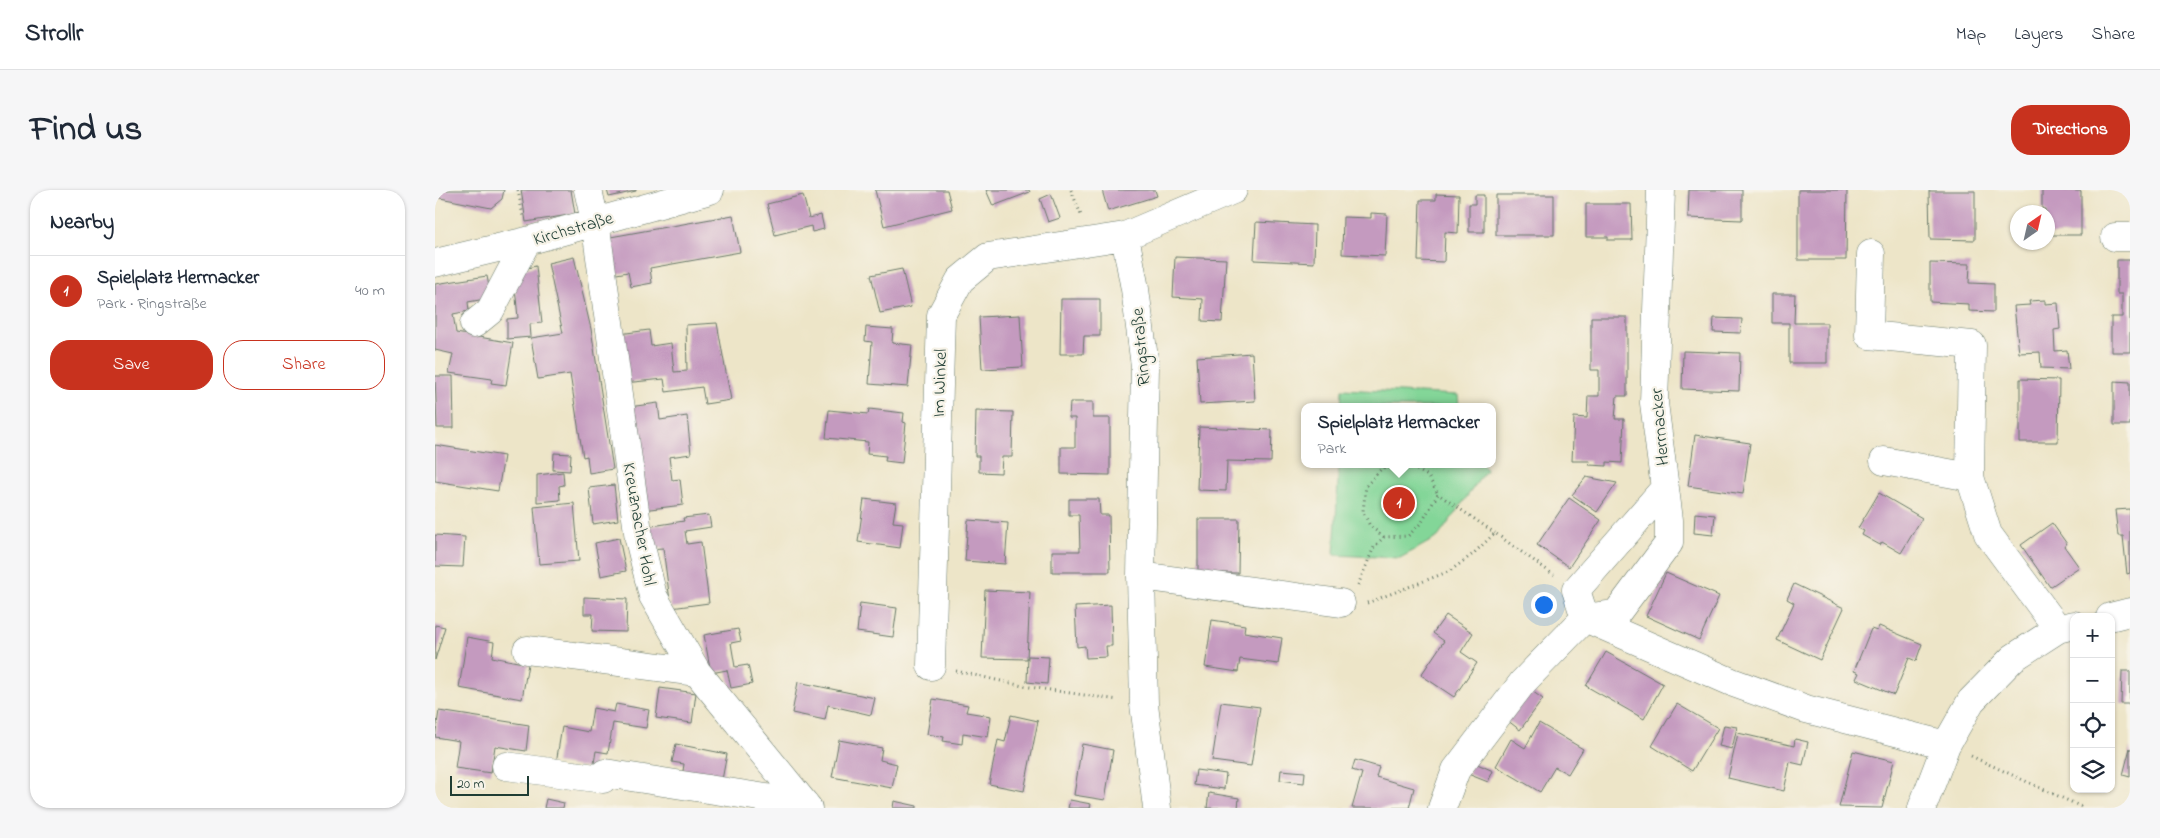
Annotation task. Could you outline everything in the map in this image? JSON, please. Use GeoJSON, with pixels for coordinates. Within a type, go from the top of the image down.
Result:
{"type":"FeatureCollection","features":[{"type":"Feature","properties":{"kind":"street","name":"Kreuznacher Hohl"},"geometry":{"type":"LineString","coordinates":[[588,190],[595,221],[639,540],[653,596],[697,672],[807,806]]}},
{"type":"Feature","properties":{"kind":"street","name":"Kirchstraße"},"geometry":{"type":"LineString","coordinates":[[435,263],[527,241],[710,190]]}},
{"type":"Feature","properties":{"kind":"street"},"geometry":{"type":"LineString","coordinates":[[1125,236],[1233,190]]}},
{"type":"Feature","properties":{"kind":"street","name":"Herrnacker"},"geometry":{"type":"LineString","coordinates":[[1585,618],[1616,614],[1669,543],[1669,520],[1654,403],[1661,190]]}},
{"type":"Feature","properties":{"kind":"street","name":"Ringstraße"},"geometry":{"type":"LineString","coordinates":[[1125,236],[1135,288],[1145,366],[1141,576],[1144,704],[1157,808]]}},
{"type":"Feature","properties":{"kind":"street","name":"Im Winkel"},"geometry":{"type":"LineString","coordinates":[[931,666],[941,315],[960,280],[988,257],[1125,236]]}},
{"type":"Feature","properties":{"kind":"street"},"geometry":{"type":"LineString","coordinates":[[474,324],[490,311],[527,241]]}},
{"type":"Feature","properties":{"kind":"street"},"geometry":{"type":"LineString","coordinates":[[1871,254],[1869,335],[1972,345],[1970,477],[1988,534],[2066,627],[2013,658],[1971,701],[1946,745],[1922,808]]}},
{"type":"Feature","properties":{"kind":"street"},"geometry":{"type":"LineString","coordinates":[[1884,461],[1970,477]]}},
{"type":"Feature","properties":{"kind":"street"},"geometry":{"type":"LineString","coordinates":[[1665,488],[1576,590],[1585,618],[1734,683],[1806,709],[1946,745]]}},
{"type":"Feature","properties":{"kind":"street"},"geometry":{"type":"LineString","coordinates":[[1141,576],[1341,603]]}},
{"type":"Feature","properties":{"kind":"street"},"geometry":{"type":"LineString","coordinates":[[2115,616],[2130,612]]}},
{"type":"Feature","properties":{"kind":"street"},"geometry":{"type":"LineString","coordinates":[[1442,808],[1456,770],[1461,763],[1523,682],[1585,618]]}},
{"type":"Feature","properties":{"kind":"street"},"geometry":{"type":"LineString","coordinates":[[527,650],[697,672]]}},
{"type":"Feature","properties":{"kind":"street"},"geometry":{"type":"LineString","coordinates":[[506,766],[603,779],[605,772],[807,806]]}},
{"type":"Feature","properties":{"kind":"path"},"geometry":{"type":"LineString","coordinates":[[1386,468],[1381,469],[1366,486],[1363,511],[1370,526],[1384,537],[1407,536],[1422,522],[1438,494]]}},
{"type":"Feature","properties":{"kind":"path"},"geometry":{"type":"LineString","coordinates":[[1414,468],[1429,476],[1438,494],[1576,590]]}},
{"type":"Feature","properties":{"kind":"path"},"geometry":{"type":"LineString","coordinates":[[1341,603],[1370,603],[1450,571],[1473,554],[1495,533]]}},
{"type":"Feature","properties":{"kind":"path"},"geometry":{"type":"LineString","coordinates":[[1341,603],[1358,586],[1374,548],[1384,537]]}},
{"type":"Feature","properties":{"kind":"path"},"geometry":{"type":"LineString","coordinates":[[931,666],[1023,686],[1144,704]]}},
{"type":"Feature","properties":{"kind":"path"},"geometry":{"type":"LineString","coordinates":[[1946,745],[2084,808]]}},
{"type":"Feature","properties":{"kind":"green space"},"geometry":{"type":"Polygon","coordinates":[[[1342,389],[1458,395],[1459,403],[1341,403],[1342,389]]]}},
{"type":"Feature","properties":{"kind":"green space"},"geometry":{"type":"Polygon","coordinates":[[[1339,468],[1485,468],[1486,470],[1438,537],[1400,558],[1334,555],[1339,468]]]}},
{"type":"Feature","properties":{"kind":"building"},"geometry":{"type":"Polygon","coordinates":[[[435,190],[504,190],[502,199],[491,208],[435,197],[435,190]]]}},
{"type":"Feature","properties":{"kind":"building"},"geometry":{"type":"Polygon","coordinates":[[[521,190],[571,190],[575,214],[526,222],[521,190]]]}},
{"type":"Feature","properties":{"kind":"building"},"geometry":{"type":"Polygon","coordinates":[[[607,190],[636,190],[636,191],[609,197],[607,190]]]}},
{"type":"Feature","properties":{"kind":"building"},"geometry":{"type":"Polygon","coordinates":[[[875,190],[947,190],[952,209],[884,226],[875,190]]]}},
{"type":"Feature","properties":{"kind":"building"},"geometry":{"type":"Polygon","coordinates":[[[986,190],[1029,190],[1030,192],[993,206],[986,190]]]}},
{"type":"Feature","properties":{"kind":"building"},"geometry":{"type":"Polygon","coordinates":[[[1102,190],[1155,190],[1157,196],[1108,211],[1102,190]]]}},
{"type":"Feature","properties":{"kind":"building"},"geometry":{"type":"Polygon","coordinates":[[[1689,190],[1742,190],[1742,220],[1688,218],[1689,190]]]}},
{"type":"Feature","properties":{"kind":"building"},"geometry":{"type":"Polygon","coordinates":[[[1798,190],[1847,190],[1846,260],[1798,260],[1798,190]]]}},
{"type":"Feature","properties":{"kind":"building"},"geometry":{"type":"Polygon","coordinates":[[[2042,190],[2081,191],[2081,235],[2055,235],[2055,205],[2042,205],[2042,190]]]}},
{"type":"Feature","properties":{"kind":"building"},"geometry":{"type":"Polygon","coordinates":[[[1929,191],[1975,191],[1975,240],[1930,239],[1929,191]]]}},
{"type":"Feature","properties":{"kind":"building"},"geometry":{"type":"Polygon","coordinates":[[[1051,194],[1060,218],[1048,222],[1040,199],[1051,194]]]}},
{"type":"Feature","properties":{"kind":"building"},"geometry":{"type":"Polygon","coordinates":[[[1436,194],[1459,195],[1458,233],[1445,232],[1444,262],[1418,261],[1420,200],[1436,200],[1436,194]]]}},
{"type":"Feature","properties":{"kind":"building"},"geometry":{"type":"Polygon","coordinates":[[[803,195],[809,218],[821,215],[824,229],[812,232],[811,226],[775,235],[767,204],[803,195]]]}},
{"type":"Feature","properties":{"kind":"building"},"geometry":{"type":"Polygon","coordinates":[[[1475,195],[1484,195],[1484,232],[1469,232],[1469,204],[1475,204],[1475,195]]]}},
{"type":"Feature","properties":{"kind":"building"},"geometry":{"type":"Polygon","coordinates":[[[1496,195],[1554,195],[1554,235],[1496,235],[1496,195]]]}},
{"type":"Feature","properties":{"kind":"building"},"geometry":{"type":"Polygon","coordinates":[[[1586,204],[1631,204],[1632,240],[1608,240],[1608,237],[1586,237],[1586,204]]]}},
{"type":"Feature","properties":{"kind":"building"},"geometry":{"type":"Polygon","coordinates":[[[1371,213],[1387,214],[1385,256],[1342,254],[1343,217],[1371,218],[1371,213]]]}},
{"type":"Feature","properties":{"kind":"building"},"geometry":{"type":"Polygon","coordinates":[[[733,215],[740,252],[650,268],[652,283],[631,287],[628,272],[611,275],[605,238],[733,215]]]}},
{"type":"Feature","properties":{"kind":"building"},"geometry":{"type":"Polygon","coordinates":[[[1256,222],[1315,225],[1314,263],[1254,260],[1256,222]]]}},
{"type":"Feature","properties":{"kind":"building"},"geometry":{"type":"Polygon","coordinates":[[[574,257],[591,329],[613,469],[589,473],[587,456],[583,457],[570,374],[538,379],[531,338],[563,333],[548,263],[574,257]]]}},
{"type":"Feature","properties":{"kind":"building"},"geometry":{"type":"Polygon","coordinates":[[[1175,257],[1226,259],[1222,322],[1202,321],[1203,299],[1173,297],[1175,257]]]}},
{"type":"Feature","properties":{"kind":"building"},"geometry":{"type":"Polygon","coordinates":[[[2117,260],[2130,260],[2130,352],[2111,352],[2111,317],[2122,317],[2122,294],[2117,294],[2117,260]]]}},
{"type":"Feature","properties":{"kind":"building"},"geometry":{"type":"Polygon","coordinates":[[[1930,263],[1970,264],[1969,283],[1994,284],[1994,312],[1969,311],[1969,304],[1930,302],[1930,263]]]}},
{"type":"Feature","properties":{"kind":"building"},"geometry":{"type":"Polygon","coordinates":[[[536,266],[542,323],[530,324],[531,337],[507,339],[507,319],[518,318],[515,287],[523,269],[536,266]]]}},
{"type":"Feature","properties":{"kind":"building"},"geometry":{"type":"Polygon","coordinates":[[[902,269],[911,307],[880,313],[871,275],[902,269]]]}},
{"type":"Feature","properties":{"kind":"building"},"geometry":{"type":"Polygon","coordinates":[[[487,276],[491,298],[468,302],[469,311],[453,314],[456,333],[513,343],[506,385],[491,383],[492,379],[449,373],[453,354],[435,350],[435,284],[487,276]]]}},
{"type":"Feature","properties":{"kind":"building"},"geometry":{"type":"Polygon","coordinates":[[[1772,294],[1795,294],[1794,323],[1827,323],[1827,363],[1789,363],[1789,323],[1772,323],[1772,294]]]}},
{"type":"Feature","properties":{"kind":"building"},"geometry":{"type":"Polygon","coordinates":[[[1061,299],[1100,299],[1100,336],[1084,336],[1083,354],[1060,354],[1061,299]]]}},
{"type":"Feature","properties":{"kind":"building"},"geometry":{"type":"Polygon","coordinates":[[[2045,300],[2045,304],[2058,303],[2060,329],[2054,330],[2055,351],[2067,350],[2069,369],[2041,368],[2040,352],[2019,353],[2014,306],[2030,305],[2029,301],[2045,300]]]}},
{"type":"Feature","properties":{"kind":"building"},"geometry":{"type":"Polygon","coordinates":[[[1020,315],[1023,367],[982,369],[979,317],[1020,315]]]}},
{"type":"Feature","properties":{"kind":"building"},"geometry":{"type":"Polygon","coordinates":[[[1591,317],[1627,317],[1627,396],[1617,396],[1615,419],[1624,419],[1622,463],[1607,462],[1607,466],[1589,465],[1590,461],[1572,461],[1574,417],[1587,418],[1588,396],[1599,396],[1599,370],[1591,370],[1591,317]]]}},
{"type":"Feature","properties":{"kind":"building"},"geometry":{"type":"Polygon","coordinates":[[[1714,318],[1742,319],[1741,333],[1713,332],[1714,318]]]}},
{"type":"Feature","properties":{"kind":"building"},"geometry":{"type":"Polygon","coordinates":[[[717,323],[731,400],[705,404],[702,387],[666,392],[664,379],[624,383],[619,334],[649,330],[651,346],[671,343],[674,372],[687,371],[686,325],[717,323]]]}},
{"type":"Feature","properties":{"kind":"building"},"geometry":{"type":"Polygon","coordinates":[[[866,327],[893,329],[892,343],[912,345],[908,387],[869,384],[872,342],[865,341],[866,327]]]}},
{"type":"Feature","properties":{"kind":"building"},"geometry":{"type":"Polygon","coordinates":[[[1683,351],[1740,353],[1739,391],[1682,389],[1683,351]]]}},
{"type":"Feature","properties":{"kind":"building"},"geometry":{"type":"Polygon","coordinates":[[[1252,353],[1255,401],[1200,404],[1197,357],[1252,353]]]}},
{"type":"Feature","properties":{"kind":"building"},"geometry":{"type":"Polygon","coordinates":[[[435,376],[453,376],[454,428],[437,428],[435,376]]]}},
{"type":"Feature","properties":{"kind":"building"},"geometry":{"type":"Polygon","coordinates":[[[2020,379],[2059,380],[2058,442],[2020,442],[2020,379]]]}},
{"type":"Feature","properties":{"kind":"building"},"geometry":{"type":"Polygon","coordinates":[[[2114,381],[2130,382],[2130,425],[2114,425],[2114,381]]]}},
{"type":"Feature","properties":{"kind":"building"},"geometry":{"type":"Polygon","coordinates":[[[1070,402],[1093,402],[1093,418],[1110,418],[1110,475],[1061,474],[1061,447],[1075,447],[1075,418],[1069,418],[1070,402]]]}},
{"type":"Feature","properties":{"kind":"building"},"geometry":{"type":"Polygon","coordinates":[[[658,403],[660,420],[687,416],[691,454],[669,457],[672,480],[680,479],[683,505],[642,510],[629,407],[658,403]]]}},
{"type":"Feature","properties":{"kind":"building"},"geometry":{"type":"Polygon","coordinates":[[[869,409],[904,413],[903,422],[906,423],[902,463],[885,461],[886,456],[867,454],[868,442],[826,438],[829,410],[868,414],[869,409]]]}},
{"type":"Feature","properties":{"kind":"building"},"geometry":{"type":"Polygon","coordinates":[[[976,411],[1013,412],[1012,457],[1002,457],[1001,473],[979,472],[979,456],[975,456],[976,411]]]}},
{"type":"Feature","properties":{"kind":"building"},"geometry":{"type":"Polygon","coordinates":[[[1199,427],[1272,430],[1271,462],[1227,461],[1226,491],[1197,490],[1199,427]]]}},
{"type":"Feature","properties":{"kind":"building"},"geometry":{"type":"Polygon","coordinates":[[[1695,435],[1750,443],[1743,494],[1688,486],[1695,435]]]}},
{"type":"Feature","properties":{"kind":"building"},"geometry":{"type":"Polygon","coordinates":[[[435,445],[504,456],[498,491],[435,481],[435,445]]]}},
{"type":"Feature","properties":{"kind":"building"},"geometry":{"type":"Polygon","coordinates":[[[554,453],[571,454],[570,471],[553,470],[554,453]]]}},
{"type":"Feature","properties":{"kind":"building"},"geometry":{"type":"Polygon","coordinates":[[[563,472],[564,485],[559,486],[560,500],[537,502],[537,475],[563,472]]]}},
{"type":"Feature","properties":{"kind":"building"},"geometry":{"type":"Polygon","coordinates":[[[1586,477],[1617,483],[1597,512],[1572,495],[1586,477]]]}},
{"type":"Feature","properties":{"kind":"building"},"geometry":{"type":"Polygon","coordinates":[[[614,485],[618,520],[593,524],[589,488],[614,485]]]}},
{"type":"Feature","properties":{"kind":"building"},"geometry":{"type":"Polygon","coordinates":[[[1879,493],[1922,518],[1901,553],[1882,542],[1880,545],[1862,535],[1864,531],[1858,528],[1879,493]]]}},
{"type":"Feature","properties":{"kind":"building"},"geometry":{"type":"Polygon","coordinates":[[[1569,498],[1601,520],[1569,567],[1537,545],[1569,498]]]}},
{"type":"Feature","properties":{"kind":"building"},"geometry":{"type":"Polygon","coordinates":[[[864,499],[896,503],[893,522],[903,523],[900,548],[858,542],[864,499]]]}},
{"type":"Feature","properties":{"kind":"building"},"geometry":{"type":"Polygon","coordinates":[[[1069,499],[1099,499],[1100,515],[1109,515],[1110,572],[1052,572],[1052,551],[1080,551],[1079,515],[1069,515],[1069,499]]]}},
{"type":"Feature","properties":{"kind":"building"},"geometry":{"type":"Polygon","coordinates":[[[574,503],[579,561],[539,564],[534,507],[574,503]]]}},
{"type":"Feature","properties":{"kind":"building"},"geometry":{"type":"Polygon","coordinates":[[[2130,509],[2130,573],[2127,574],[2123,536],[2118,536],[2115,510],[2130,509]]]}},
{"type":"Feature","properties":{"kind":"building"},"geometry":{"type":"Polygon","coordinates":[[[1695,513],[1715,515],[1713,535],[1694,533],[1695,513]]]}},
{"type":"Feature","properties":{"kind":"building"},"geometry":{"type":"Polygon","coordinates":[[[709,515],[711,527],[685,531],[687,544],[701,542],[709,603],[671,608],[663,548],[649,549],[646,527],[684,521],[683,518],[709,515]]]}},
{"type":"Feature","properties":{"kind":"building"},"geometry":{"type":"Polygon","coordinates":[[[1198,519],[1239,519],[1238,573],[1198,573],[1198,519]]]}},
{"type":"Feature","properties":{"kind":"building"},"geometry":{"type":"Polygon","coordinates":[[[968,520],[1008,523],[1005,564],[965,561],[968,520]]]}},
{"type":"Feature","properties":{"kind":"building"},"geometry":{"type":"Polygon","coordinates":[[[2052,523],[2067,544],[2064,546],[2079,567],[2050,587],[2021,545],[2052,523]]]}},
{"type":"Feature","properties":{"kind":"building"},"geometry":{"type":"Polygon","coordinates":[[[435,535],[465,537],[463,567],[435,566],[435,535]]]}},
{"type":"Feature","properties":{"kind":"building"},"geometry":{"type":"Polygon","coordinates":[[[619,538],[626,571],[601,576],[595,543],[619,538]]]}},
{"type":"Feature","properties":{"kind":"building"},"geometry":{"type":"Polygon","coordinates":[[[1666,573],[1719,596],[1699,640],[1646,616],[1666,573]]]}},
{"type":"Feature","properties":{"kind":"building"},"geometry":{"type":"Polygon","coordinates":[[[1794,584],[1844,608],[1820,660],[1777,640],[1794,603],[1787,599],[1794,584]]]}},
{"type":"Feature","properties":{"kind":"building"},"geometry":{"type":"Polygon","coordinates":[[[985,590],[1030,592],[1027,659],[982,658],[985,590]]]}},
{"type":"Feature","properties":{"kind":"building"},"geometry":{"type":"Polygon","coordinates":[[[584,597],[627,599],[626,632],[592,631],[593,614],[584,614],[584,597]]]}},
{"type":"Feature","properties":{"kind":"building"},"geometry":{"type":"Polygon","coordinates":[[[860,603],[897,608],[893,637],[857,632],[860,603]]]}},
{"type":"Feature","properties":{"kind":"building"},"geometry":{"type":"Polygon","coordinates":[[[1111,605],[1112,646],[1106,646],[1107,657],[1086,658],[1085,646],[1077,647],[1075,607],[1111,605]]]}},
{"type":"Feature","properties":{"kind":"building"},"geometry":{"type":"Polygon","coordinates":[[[1446,615],[1473,633],[1461,652],[1477,663],[1454,697],[1421,675],[1444,641],[1433,633],[1446,615]]]}},
{"type":"Feature","properties":{"kind":"building"},"geometry":{"type":"Polygon","coordinates":[[[1212,620],[1245,625],[1244,632],[1282,638],[1278,664],[1240,659],[1238,672],[1205,667],[1212,620]]]}},
{"type":"Feature","properties":{"kind":"building"},"geometry":{"type":"Polygon","coordinates":[[[435,625],[445,627],[435,660],[435,625]]]}},
{"type":"Feature","properties":{"kind":"building"},"geometry":{"type":"Polygon","coordinates":[[[1879,626],[1922,644],[1916,661],[1909,658],[1894,695],[1856,679],[1859,673],[1854,671],[1871,629],[1877,631],[1879,626]]]}},
{"type":"Feature","properties":{"kind":"building"},"geometry":{"type":"Polygon","coordinates":[[[738,629],[741,641],[731,643],[735,667],[748,665],[752,684],[731,688],[727,670],[711,673],[704,635],[738,629]]]}},
{"type":"Feature","properties":{"kind":"building"},"geometry":{"type":"Polygon","coordinates":[[[467,637],[494,642],[492,657],[528,664],[522,699],[459,688],[467,637]]]}},
{"type":"Feature","properties":{"kind":"building"},"geometry":{"type":"Polygon","coordinates":[[[1606,652],[1663,684],[1644,719],[1586,686],[1606,652]]]}},
{"type":"Feature","properties":{"kind":"building"},"geometry":{"type":"Polygon","coordinates":[[[1028,656],[1049,657],[1047,684],[1027,682],[1028,656]]]}},
{"type":"Feature","properties":{"kind":"building"},"geometry":{"type":"Polygon","coordinates":[[[2122,671],[2130,671],[2130,704],[2121,704],[2122,671]]]}},
{"type":"Feature","properties":{"kind":"building"},"geometry":{"type":"Polygon","coordinates":[[[798,682],[875,698],[871,715],[828,705],[825,720],[792,713],[798,682]]]}},
{"type":"Feature","properties":{"kind":"building"},"geometry":{"type":"Polygon","coordinates":[[[1525,686],[1543,699],[1520,730],[1503,717],[1525,686]]]}},
{"type":"Feature","properties":{"kind":"building"},"geometry":{"type":"Polygon","coordinates":[[[660,688],[696,693],[692,723],[656,718],[660,688]]]}},
{"type":"Feature","properties":{"kind":"building"},"geometry":{"type":"Polygon","coordinates":[[[933,699],[968,705],[966,712],[991,716],[988,737],[963,733],[962,744],[943,741],[944,737],[927,734],[933,699]]]}},
{"type":"Feature","properties":{"kind":"building"},"geometry":{"type":"Polygon","coordinates":[[[1221,702],[1260,707],[1251,766],[1212,761],[1221,702]]]}},
{"type":"Feature","properties":{"kind":"building"},"geometry":{"type":"Polygon","coordinates":[[[616,704],[649,710],[646,728],[613,723],[608,753],[596,751],[593,769],[556,763],[562,727],[589,732],[593,708],[614,712],[616,704]]]}},
{"type":"Feature","properties":{"kind":"building"},"geometry":{"type":"Polygon","coordinates":[[[1677,704],[1718,728],[1692,771],[1652,746],[1677,704]]]}},
{"type":"Feature","properties":{"kind":"building"},"geometry":{"type":"Polygon","coordinates":[[[439,711],[529,725],[526,751],[495,746],[491,773],[455,768],[459,741],[435,737],[439,711]]]}},
{"type":"Feature","properties":{"kind":"building"},"geometry":{"type":"Polygon","coordinates":[[[1011,715],[1038,721],[1024,791],[989,784],[998,740],[1005,742],[1011,715]]]}},
{"type":"Feature","properties":{"kind":"building"},"geometry":{"type":"Polygon","coordinates":[[[1539,723],[1583,749],[1568,774],[1555,767],[1540,792],[1496,766],[1511,739],[1525,748],[1539,723]]]}},
{"type":"Feature","properties":{"kind":"building"},"geometry":{"type":"Polygon","coordinates":[[[1724,725],[1737,727],[1732,749],[1719,746],[1724,725]]]}},
{"type":"Feature","properties":{"kind":"building"},"geometry":{"type":"Polygon","coordinates":[[[1738,733],[1794,746],[1795,739],[1808,742],[1803,765],[1790,762],[1784,791],[1728,778],[1738,733]]]}},
{"type":"Feature","properties":{"kind":"building"},"geometry":{"type":"Polygon","coordinates":[[[839,740],[882,748],[880,760],[897,764],[892,788],[832,777],[839,740]]]}},
{"type":"Feature","properties":{"kind":"building"},"geometry":{"type":"Polygon","coordinates":[[[676,744],[727,754],[721,785],[682,778],[684,764],[672,762],[676,744]]]}},
{"type":"Feature","properties":{"kind":"building"},"geometry":{"type":"Polygon","coordinates":[[[1082,744],[1113,750],[1105,800],[1074,795],[1082,744]]]}},
{"type":"Feature","properties":{"kind":"building"},"geometry":{"type":"Polygon","coordinates":[[[2130,748],[2130,777],[2123,775],[2130,748]]]}},
{"type":"Feature","properties":{"kind":"building"},"geometry":{"type":"Polygon","coordinates":[[[1853,751],[1894,761],[1882,808],[1839,807],[1853,751]]]}},
{"type":"Feature","properties":{"kind":"building"},"geometry":{"type":"Polygon","coordinates":[[[1355,760],[1379,767],[1376,777],[1414,788],[1409,808],[1352,808],[1362,773],[1352,770],[1355,760]]]}},
{"type":"Feature","properties":{"kind":"building"},"geometry":{"type":"Polygon","coordinates":[[[1473,762],[1493,771],[1488,782],[1468,774],[1473,762]]]}},
{"type":"Feature","properties":{"kind":"building"},"geometry":{"type":"Polygon","coordinates":[[[1196,770],[1226,774],[1224,789],[1194,785],[1196,770]]]}},
{"type":"Feature","properties":{"kind":"building"},"geometry":{"type":"Polygon","coordinates":[[[1281,770],[1305,772],[1304,783],[1280,780],[1281,770]]]}},
{"type":"Feature","properties":{"kind":"building"},"geometry":{"type":"Polygon","coordinates":[[[1209,793],[1239,798],[1238,808],[1207,808],[1209,793]]]}},
{"type":"Feature","properties":{"kind":"building"},"geometry":{"type":"Polygon","coordinates":[[[546,799],[564,803],[563,808],[544,808],[546,799]]]}},
{"type":"Feature","properties":{"kind":"building"},"geometry":{"type":"Polygon","coordinates":[[[1070,800],[1091,804],[1090,808],[1068,808],[1070,800]]]}},
{"type":"Feature","properties":{"kind":"building"},"geometry":{"type":"Polygon","coordinates":[[[894,801],[917,806],[917,808],[893,808],[894,801]]]}},
{"type":"Feature","properties":{"kind":"place","name":"Spielplatz Herrnacker"},"geometry":{"type":"Point","coordinates":[1399,503]}}]}
